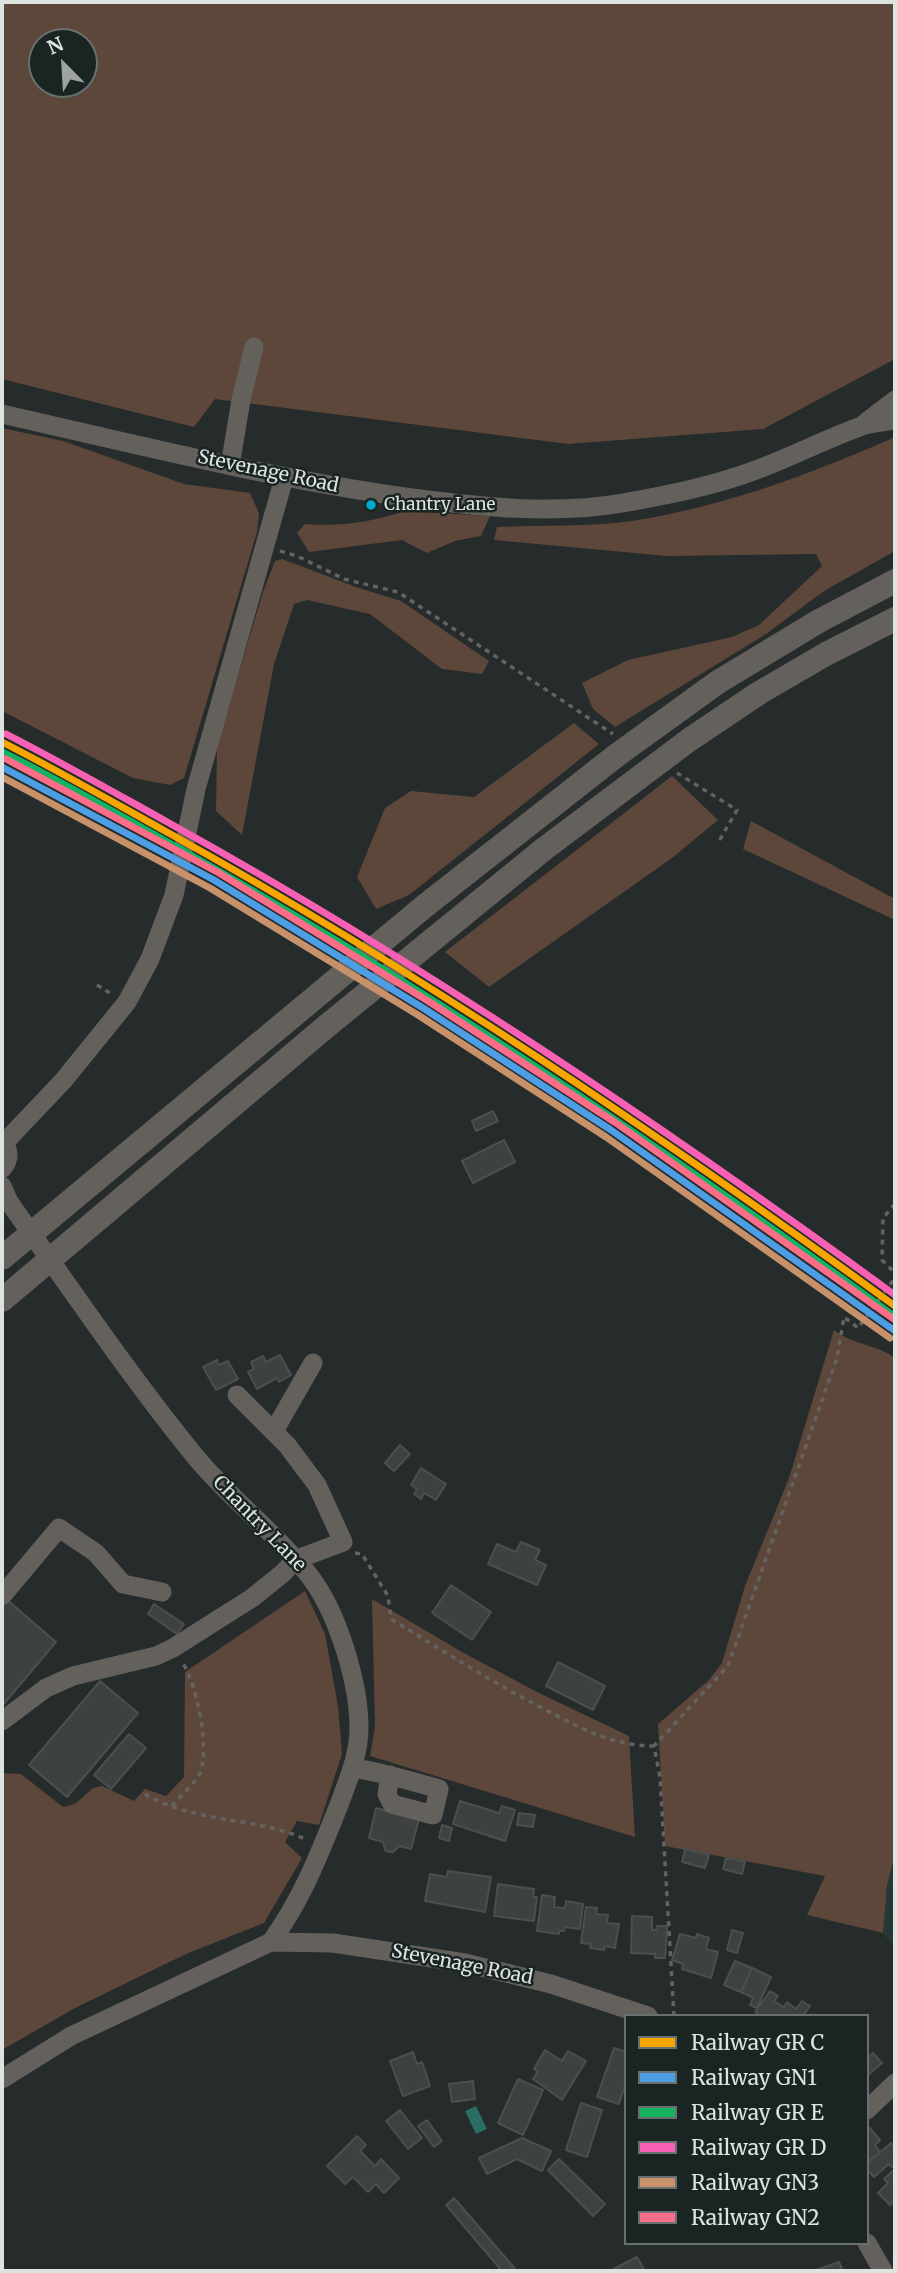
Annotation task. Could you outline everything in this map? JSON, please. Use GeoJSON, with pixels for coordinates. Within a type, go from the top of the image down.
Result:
{"type":"FeatureCollection","features":[{"type":"Feature","properties":{"kind":"main road"},"geometry":{"type":"LineString","coordinates":[[2,1258],[426,905],[621,748],[718,682],[819,621],[895,580]]}},
{"type":"Feature","properties":{"kind":"main road"},"geometry":{"type":"LineString","coordinates":[[10,1293],[328,1025],[544,849],[689,740],[760,693],[895,619]]}},
{"type":"Feature","properties":{"kind":"street"},"geometry":{"type":"LineString","coordinates":[[230,466],[240,400],[254,347]]}},
{"type":"Feature","properties":{"kind":"street","name":"Stevenage Road"},"geometry":{"type":"LineString","coordinates":[[861,426],[895,400]]}},
{"type":"Feature","properties":{"kind":"street","name":"Stevenage Road"},"geometry":{"type":"LineString","coordinates":[[2,414],[284,478],[365,492],[481,507],[585,508],[715,483],[766,466],[861,426],[895,420]]}},
{"type":"Feature","properties":{"kind":"street"},"geometry":{"type":"LineString","coordinates":[[2,1169],[9,1153],[3,1142],[63,1081],[127,1002],[150,959],[174,895],[197,789],[284,478]]}},
{"type":"Feature","properties":{"kind":"street","name":"Chantry Lane"},"geometry":{"type":"LineString","coordinates":[[2,1186],[9,1202],[154,1406],[208,1472],[310,1576],[338,1628],[352,1675],[359,1729],[353,1768],[323,1848],[292,1913],[271,1942]]}},
{"type":"Feature","properties":{"kind":"street"},"geometry":{"type":"LineString","coordinates":[[274,1431],[313,1363]]}},
{"type":"Feature","properties":{"kind":"street"},"geometry":{"type":"LineString","coordinates":[[2,1721],[46,1688],[73,1676],[156,1656],[173,1648],[252,1598],[295,1560],[343,1542],[317,1485],[274,1431],[237,1395]]}},
{"type":"Feature","properties":{"kind":"street"},"geometry":{"type":"LineString","coordinates":[[2,1596],[59,1528],[96,1553],[123,1584],[162,1592]]}},
{"type":"Feature","properties":{"kind":"street"},"geometry":{"type":"LineString","coordinates":[[353,1768],[390,1775]]}},
{"type":"Feature","properties":{"kind":"street"},"geometry":{"type":"LineString","coordinates":[[2,2079],[71,2036],[271,1942]]}},
{"type":"Feature","properties":{"kind":"street","name":"Stevenage Road"},"geometry":{"type":"LineString","coordinates":[[271,1942],[334,1943],[489,1968],[551,1984],[642,2014]]}},
{"type":"Feature","properties":{"kind":"street"},"geometry":{"type":"LineString","coordinates":[[869,2108],[895,2083]]}},
{"type":"Feature","properties":{"kind":"street"},"geometry":{"type":"LineString","coordinates":[[868,2245],[883,2271]]}},
{"type":"Feature","properties":{"kind":"path"},"geometry":{"type":"LineString","coordinates":[[265,547],[297,556],[344,579],[398,592],[621,748]]}},
{"type":"Feature","properties":{"kind":"path"},"geometry":{"type":"LineString","coordinates":[[669,768],[737,810],[719,841]]}},
{"type":"Feature","properties":{"kind":"path"},"geometry":{"type":"LineString","coordinates":[[895,1204],[883,1218],[882,1260],[895,1273]]}},
{"type":"Feature","properties":{"kind":"path"},"geometry":{"type":"LineString","coordinates":[[362,1554],[388,1596],[391,1619],[499,1686],[592,1734],[632,1746],[654,1746],[728,1666],[837,1358],[844,1318],[859,1328],[895,1279]]}},
{"type":"Feature","properties":{"kind":"path"},"geometry":{"type":"LineString","coordinates":[[172,1806],[200,1773],[204,1747],[198,1703],[188,1670],[173,1648]]}},
{"type":"Feature","properties":{"kind":"path"},"geometry":{"type":"LineString","coordinates":[[654,1746],[660,1777],[674,2014]]}},
{"type":"Feature","properties":{"kind":"path"},"geometry":{"type":"LineString","coordinates":[[145,1794],[158,1802],[204,1816],[290,1832],[323,1848]]}},
{"type":"Feature","properties":{"kind":"shaded area"},"geometry":{"type":"Polygon","coordinates":[[[2,2],[895,2],[895,359],[763,429],[568,444],[215,399],[194,427],[2,379],[2,2]]]}},
{"type":"Feature","properties":{"kind":"shaded area"},"geometry":{"type":"Polygon","coordinates":[[[2,428],[63,441],[184,484],[250,493],[259,513],[257,532],[184,778],[170,785],[133,778],[2,711],[2,428]]]}},
{"type":"Feature","properties":{"kind":"shaded area"},"geometry":{"type":"Polygon","coordinates":[[[895,437],[895,551],[824,591],[766,634],[615,727],[593,709],[582,683],[628,660],[732,637],[759,625],[822,566],[816,554],[667,556],[494,540],[497,527],[615,523],[699,507],[766,488],[895,437]]]}},
{"type":"Feature","properties":{"kind":"shaded area"},"geometry":{"type":"Polygon","coordinates":[[[405,511],[490,516],[481,536],[455,541],[427,553],[402,540],[309,552],[297,533],[305,524],[356,523],[405,511]]]}},
{"type":"Feature","properties":{"kind":"shaded area"},"geometry":{"type":"Polygon","coordinates":[[[282,559],[401,601],[489,661],[482,674],[442,669],[370,614],[307,600],[294,604],[274,664],[242,835],[216,811],[217,746],[263,592],[275,561],[282,559]]]}},
{"type":"Feature","properties":{"kind":"shaded area"},"geometry":{"type":"Polygon","coordinates":[[[574,723],[599,744],[409,895],[376,909],[357,877],[385,808],[411,791],[474,797],[574,723]]]}},
{"type":"Feature","properties":{"kind":"shaded area"},"geometry":{"type":"Polygon","coordinates":[[[672,776],[718,820],[672,858],[489,987],[445,952],[672,776]]]}},
{"type":"Feature","properties":{"kind":"shaded area"},"geometry":{"type":"Polygon","coordinates":[[[751,821],[895,899],[895,920],[743,849],[751,821]]]}},
{"type":"Feature","properties":{"kind":"shaded area"},"geometry":{"type":"Polygon","coordinates":[[[834,1330],[895,1358],[895,1854],[887,1886],[883,1933],[807,1915],[825,1876],[665,1846],[658,1724],[709,1680],[722,1663],[745,1586],[789,1478],[834,1330]]]}},
{"type":"Feature","properties":{"kind":"shaded area"},"geometry":{"type":"Polygon","coordinates":[[[305,1591],[325,1634],[338,1706],[342,1754],[319,1825],[297,1821],[285,1842],[302,1858],[264,1923],[186,1954],[75,2008],[2,2050],[2,1773],[21,1774],[63,1807],[75,1804],[93,1788],[102,1786],[134,1801],[145,1789],[166,1796],[184,1777],[185,1672],[305,1591]]]}},
{"type":"Feature","properties":{"kind":"shaded area"},"geometry":{"type":"Polygon","coordinates":[[[372,1599],[462,1652],[629,1736],[635,1837],[370,1756],[375,1727],[372,1599]]]}},
{"type":"Feature","properties":{"kind":"shaded area"},"geometry":{"type":"Polygon","coordinates":[[[895,1854],[895,1949],[883,1933],[887,1886],[895,1854]]]}},
{"type":"Feature","properties":{"kind":"shaded area"},"geometry":{"type":"Polygon","coordinates":[[[476,2106],[487,2129],[476,2134],[465,2111],[476,2106]]]}},
{"type":"Feature","properties":{"kind":"building"},"geometry":{"type":"Polygon","coordinates":[[[493,1111],[498,1121],[476,1131],[472,1121],[493,1111]]]}},
{"type":"Feature","properties":{"kind":"building"},"geometry":{"type":"Polygon","coordinates":[[[504,1140],[515,1162],[473,1183],[462,1161],[504,1140]]]}},
{"type":"Feature","properties":{"kind":"building"},"geometry":{"type":"Polygon","coordinates":[[[280,1355],[291,1375],[279,1382],[277,1378],[257,1389],[248,1372],[254,1369],[251,1362],[263,1356],[266,1362],[280,1355]]]}},
{"type":"Feature","properties":{"kind":"building"},"geometry":{"type":"Polygon","coordinates":[[[217,1360],[219,1365],[228,1361],[238,1379],[216,1390],[203,1367],[217,1360]]]}},
{"type":"Feature","properties":{"kind":"building"},"geometry":{"type":"Polygon","coordinates":[[[400,1445],[410,1454],[394,1471],[385,1463],[400,1445]]]}},
{"type":"Feature","properties":{"kind":"building"},"geometry":{"type":"Polygon","coordinates":[[[421,1468],[446,1484],[436,1500],[424,1493],[421,1499],[414,1494],[417,1489],[411,1485],[421,1468]]]}},
{"type":"Feature","properties":{"kind":"building"},"geometry":{"type":"Polygon","coordinates":[[[521,1542],[540,1550],[535,1560],[546,1565],[537,1585],[488,1564],[497,1544],[516,1552],[521,1542]]]}},
{"type":"Feature","properties":{"kind":"building"},"geometry":{"type":"Polygon","coordinates":[[[451,1585],[491,1612],[472,1640],[432,1613],[451,1585]]]}},
{"type":"Feature","properties":{"kind":"building"},"geometry":{"type":"Polygon","coordinates":[[[5,1598],[56,1642],[2,1706],[2,1601],[5,1598]]]}},
{"type":"Feature","properties":{"kind":"building"},"geometry":{"type":"Polygon","coordinates":[[[154,1604],[184,1624],[177,1634],[148,1614],[154,1604]]]}},
{"type":"Feature","properties":{"kind":"building"},"geometry":{"type":"Polygon","coordinates":[[[558,1662],[605,1686],[593,1710],[546,1686],[558,1662]]]}},
{"type":"Feature","properties":{"kind":"building"},"geometry":{"type":"Polygon","coordinates":[[[100,1681],[138,1713],[67,1797],[29,1765],[100,1681]]]}},
{"type":"Feature","properties":{"kind":"building"},"geometry":{"type":"Polygon","coordinates":[[[129,1734],[146,1748],[111,1789],[94,1775],[129,1734]]]}},
{"type":"Feature","properties":{"kind":"building"},"geometry":{"type":"Polygon","coordinates":[[[460,1801],[499,1813],[502,1806],[515,1810],[505,1841],[453,1824],[460,1801]]]}},
{"type":"Feature","properties":{"kind":"building"},"geometry":{"type":"Polygon","coordinates":[[[376,1808],[419,1819],[411,1849],[399,1846],[389,1852],[385,1850],[383,1842],[369,1838],[376,1808]]]}},
{"type":"Feature","properties":{"kind":"building"},"geometry":{"type":"Polygon","coordinates":[[[519,1813],[535,1815],[533,1827],[517,1825],[519,1813]]]}},
{"type":"Feature","properties":{"kind":"building"},"geometry":{"type":"Polygon","coordinates":[[[442,1825],[452,1828],[449,1841],[439,1838],[442,1825]]]}},
{"type":"Feature","properties":{"kind":"building"},"geometry":{"type":"Polygon","coordinates":[[[685,1849],[709,1855],[705,1868],[682,1862],[685,1849]]]}},
{"type":"Feature","properties":{"kind":"building"},"geometry":{"type":"Polygon","coordinates":[[[726,1858],[745,1862],[742,1874],[723,1869],[726,1858]]]}},
{"type":"Feature","properties":{"kind":"building"},"geometry":{"type":"Polygon","coordinates":[[[448,1871],[491,1877],[485,1912],[425,1901],[430,1874],[447,1877],[448,1871]]]}},
{"type":"Feature","properties":{"kind":"building"},"geometry":{"type":"Polygon","coordinates":[[[498,1884],[534,1889],[533,1897],[537,1897],[534,1921],[494,1916],[498,1884]]]}},
{"type":"Feature","properties":{"kind":"building"},"geometry":{"type":"Polygon","coordinates":[[[542,1895],[555,1897],[554,1907],[565,1908],[566,1901],[583,1904],[580,1929],[565,1927],[559,1934],[537,1931],[542,1895]]]}},
{"type":"Feature","properties":{"kind":"building"},"geometry":{"type":"Polygon","coordinates":[[[586,1907],[597,1908],[596,1914],[608,1915],[607,1923],[619,1924],[615,1948],[590,1948],[591,1944],[581,1943],[586,1907]]]}},
{"type":"Feature","properties":{"kind":"building"},"geometry":{"type":"Polygon","coordinates":[[[632,1916],[652,1917],[652,1930],[656,1930],[657,1926],[667,1926],[665,1958],[655,1958],[655,1954],[631,1953],[632,1916]]]}},
{"type":"Feature","properties":{"kind":"building"},"geometry":{"type":"Polygon","coordinates":[[[732,1930],[743,1933],[737,1953],[727,1950],[732,1930]]]}},
{"type":"Feature","properties":{"kind":"building"},"geometry":{"type":"Polygon","coordinates":[[[680,1934],[696,1938],[697,1934],[709,1938],[706,1949],[718,1952],[711,1978],[682,1969],[683,1964],[672,1960],[680,1934]]]}},
{"type":"Feature","properties":{"kind":"building"},"geometry":{"type":"Polygon","coordinates":[[[735,1961],[752,1968],[741,1992],[724,1985],[735,1961]]]}},
{"type":"Feature","properties":{"kind":"building"},"geometry":{"type":"Polygon","coordinates":[[[752,1968],[771,1977],[757,2008],[750,2005],[753,1998],[741,1992],[752,1968]]]}},
{"type":"Feature","properties":{"kind":"building"},"geometry":{"type":"Polygon","coordinates":[[[770,1991],[778,1996],[774,2001],[784,2007],[787,2002],[796,2009],[802,2001],[810,2006],[804,2014],[755,2012],[770,1991]]]}},
{"type":"Feature","properties":{"kind":"building"},"geometry":{"type":"Polygon","coordinates":[[[614,2048],[624,2051],[624,2088],[619,2104],[597,2097],[614,2048]]]}},
{"type":"Feature","properties":{"kind":"building"},"geometry":{"type":"Polygon","coordinates":[[[545,2050],[562,2061],[568,2051],[586,2061],[562,2100],[533,2079],[538,2071],[534,2069],[545,2050]]]}},
{"type":"Feature","properties":{"kind":"building"},"geometry":{"type":"Polygon","coordinates":[[[413,2052],[417,2064],[422,2062],[430,2086],[403,2096],[390,2061],[413,2052]]]}},
{"type":"Feature","properties":{"kind":"building"},"geometry":{"type":"Polygon","coordinates":[[[873,2053],[882,2063],[869,2074],[869,2057],[873,2053]]]}},
{"type":"Feature","properties":{"kind":"building"},"geometry":{"type":"Polygon","coordinates":[[[518,2079],[543,2090],[523,2135],[498,2123],[518,2079]]]}},
{"type":"Feature","properties":{"kind":"building"},"geometry":{"type":"Polygon","coordinates":[[[473,2081],[475,2099],[452,2102],[449,2084],[473,2081]]]}},
{"type":"Feature","properties":{"kind":"building"},"geometry":{"type":"Polygon","coordinates":[[[581,2103],[602,2110],[587,2157],[566,2150],[581,2103]]]}},
{"type":"Feature","properties":{"kind":"building"},"geometry":{"type":"Polygon","coordinates":[[[400,2110],[422,2138],[408,2149],[386,2121],[400,2110]]]}},
{"type":"Feature","properties":{"kind":"building"},"geometry":{"type":"Polygon","coordinates":[[[427,2120],[442,2141],[434,2147],[418,2126],[427,2120]]]}},
{"type":"Feature","properties":{"kind":"building"},"geometry":{"type":"Polygon","coordinates":[[[869,2129],[880,2140],[875,2145],[880,2152],[869,2161],[869,2129]]]}},
{"type":"Feature","properties":{"kind":"building"},"geometry":{"type":"Polygon","coordinates":[[[357,2136],[366,2145],[360,2151],[375,2166],[381,2159],[399,2178],[384,2193],[376,2184],[368,2192],[353,2177],[345,2184],[327,2166],[357,2136]]]}},
{"type":"Feature","properties":{"kind":"building"},"geometry":{"type":"Polygon","coordinates":[[[522,2138],[551,2151],[542,2171],[517,2159],[487,2174],[479,2158],[522,2138]]]}},
{"type":"Feature","properties":{"kind":"building"},"geometry":{"type":"Polygon","coordinates":[[[891,2143],[895,2149],[895,2164],[892,2167],[889,2164],[874,2177],[869,2171],[869,2161],[891,2143]]]}},
{"type":"Feature","properties":{"kind":"building"},"geometry":{"type":"Polygon","coordinates":[[[559,2159],[605,2204],[593,2216],[548,2170],[559,2159]]]}},
{"type":"Feature","properties":{"kind":"building"},"geometry":{"type":"Polygon","coordinates":[[[895,2169],[895,2200],[890,2205],[878,2193],[888,2183],[884,2179],[895,2169]]]}},
{"type":"Feature","properties":{"kind":"building"},"geometry":{"type":"Polygon","coordinates":[[[454,2198],[517,2271],[502,2271],[446,2205],[454,2198]]]}},
{"type":"Feature","properties":{"kind":"building"},"geometry":{"type":"Polygon","coordinates":[[[637,2257],[644,2269],[610,2271],[637,2257]]]}},
{"type":"Feature","properties":{"kind":"building"},"geometry":{"type":"Polygon","coordinates":[[[839,2262],[843,2271],[813,2271],[839,2262]]]}},
{"type":"Feature","properties":{"kind":"transit line"},"geometry":{"type":"LineString","coordinates":[[6,734],[263,877],[448,989],[629,1108],[895,1295]]}},
{"type":"Feature","properties":{"kind":"transit line"},"geometry":{"type":"LineString","coordinates":[[2,742],[260,885],[446,998],[718,1179],[895,1306]]}},
{"type":"Feature","properties":{"kind":"transit line"},"geometry":{"type":"LineString","coordinates":[[2,752],[258,894],[443,1007],[624,1126],[890,1313]]}},
{"type":"Feature","properties":{"kind":"rail line","name":"GN2"},"geometry":{"type":"LineString","coordinates":[[6,759],[219,873],[428,1001],[616,1123],[895,1320]]}},
{"type":"Feature","properties":{"kind":"rail line","name":"GN1"},"geometry":{"type":"LineString","coordinates":[[2,767],[214,880],[423,1008],[611,1130],[895,1331]]}},
{"type":"Feature","properties":{"kind":"rail line","name":"GN3"},"geometry":{"type":"LineString","coordinates":[[2,777],[210,888],[418,1015],[606,1137],[890,1338]]}},
{"type":"Feature","properties":{"kind":"place","name":"Chantry Lane"},"geometry":{"type":"Point","coordinates":[371,505]}}]}
